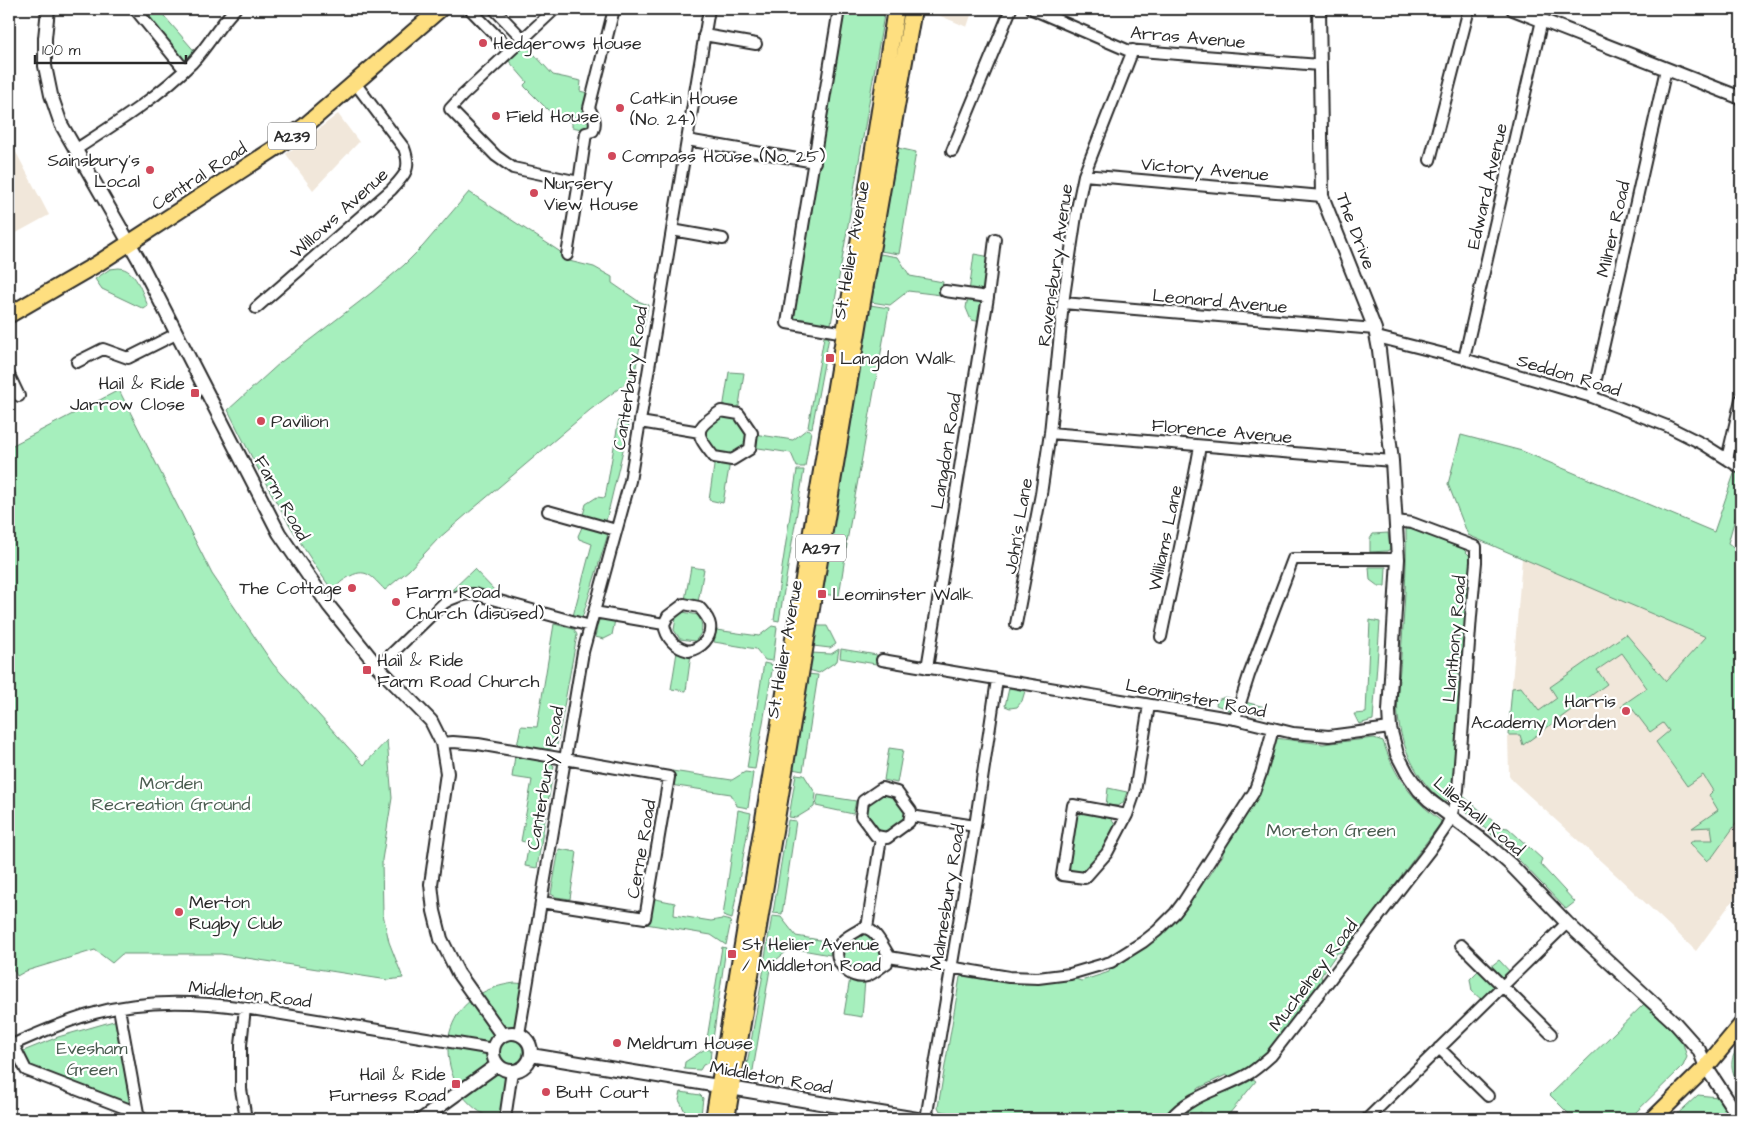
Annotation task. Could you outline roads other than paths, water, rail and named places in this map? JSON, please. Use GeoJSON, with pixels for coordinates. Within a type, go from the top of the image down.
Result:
{"type":"FeatureCollection","features":[{"type":"Feature","properties":{"kind":"highway","name":"St. Helier Avenue"},"geometry":{"type":"LineString","coordinates":[[726,1119],[726,1087],[896,9]]}},
{"type":"Feature","properties":{"kind":"highway","name":"St. Helier Avenue"},"geometry":{"type":"LineString","coordinates":[[714,1119],[726,1087],[913,9]]}},
{"type":"Feature","properties":{"kind":"main road","name":"Central Road"},"geometry":{"type":"LineString","coordinates":[[9,315],[130,243],[277,147],[306,125],[440,9]]}},
{"type":"Feature","properties":{"kind":"main road"},"geometry":{"type":"LineString","coordinates":[[1654,1119],[1706,1066],[1741,1026]]}},
{"type":"Feature","properties":{"kind":"street","name":"Farm Road"},"geometry":{"type":"LineString","coordinates":[[48,9],[45,66],[61,124],[74,150],[130,243],[279,533],[329,606],[378,667],[427,716],[442,743]]}},
{"type":"Feature","properties":{"kind":"street"},"geometry":{"type":"LineString","coordinates":[[135,9],[184,69]]}},
{"type":"Feature","properties":{"kind":"street"},"geometry":{"type":"LineString","coordinates":[[74,150],[130,114],[159,92],[192,63],[235,9]]}},
{"type":"Feature","properties":{"kind":"street"},"geometry":{"type":"LineString","coordinates":[[470,9],[510,50]]}},
{"type":"Feature","properties":{"kind":"street"},"geometry":{"type":"LineString","coordinates":[[494,9],[522,39]]}},
{"type":"Feature","properties":{"kind":"street"},"geometry":{"type":"LineString","coordinates":[[567,255],[586,133],[593,131],[595,122],[595,118],[589,108],[614,9]]}},
{"type":"Feature","properties":{"kind":"street","name":"Canterbury Road"},"geometry":{"type":"LineString","coordinates":[[519,1034],[578,681],[590,626],[630,480],[708,9]]}},
{"type":"Feature","properties":{"kind":"street","name":"St. Helier Avenue"},"geometry":{"type":"LineString","coordinates":[[839,9],[787,322],[845,333]]}},
{"type":"Feature","properties":{"kind":"street"},"geometry":{"type":"LineString","coordinates":[[952,151],[1011,9]]}},
{"type":"Feature","properties":{"kind":"street","name":"Arras Avenue"},"geometry":{"type":"LineString","coordinates":[[1032,9],[1127,50],[1320,65]]}},
{"type":"Feature","properties":{"kind":"street","name":"The Drive"},"geometry":{"type":"LineString","coordinates":[[1319,9],[1322,196],[1376,333],[1392,461]]}},
{"type":"Feature","properties":{"kind":"street"},"geometry":{"type":"LineString","coordinates":[[1430,160],[1469,9]]}},
{"type":"Feature","properties":{"kind":"street"},"geometry":{"type":"LineString","coordinates":[[1513,9],[1741,98]]}},
{"type":"Feature","properties":{"kind":"street"},"geometry":{"type":"LineString","coordinates":[[551,10],[450,109],[496,156],[508,165],[521,171],[579,182]]}},
{"type":"Feature","properties":{"kind":"street","name":"Edward Avenue"},"geometry":{"type":"LineString","coordinates":[[1464,359],[1542,20]]}},
{"type":"Feature","properties":{"kind":"street"},"geometry":{"type":"LineString","coordinates":[[704,35],[756,44]]}},
{"type":"Feature","properties":{"kind":"street","name":"Ravensbury Avenue"},"geometry":{"type":"LineString","coordinates":[[1050,433],[1062,303],[1084,175],[1133,50]]}},
{"type":"Feature","properties":{"kind":"street","name":"Milner Road"},"geometry":{"type":"LineString","coordinates":[[1592,397],[1666,69]]}},
{"type":"Feature","properties":{"kind":"street","name":"Willows Avenue"},"geometry":{"type":"LineString","coordinates":[[256,308],[392,190],[404,177],[408,169],[408,158],[404,148],[355,83]]}},
{"type":"Feature","properties":{"kind":"street"},"geometry":{"type":"LineString","coordinates":[[687,140],[815,162]]}},
{"type":"Feature","properties":{"kind":"street","name":"Victory Avenue"},"geometry":{"type":"LineString","coordinates":[[1084,175],[1322,196]]}},
{"type":"Feature","properties":{"kind":"street"},"geometry":{"type":"LineString","coordinates":[[672,230],[723,239]]}},
{"type":"Feature","properties":{"kind":"street","name":"Langdon Road"},"geometry":{"type":"LineString","coordinates":[[927,668],[988,297],[995,239]]}},
{"type":"Feature","properties":{"kind":"street"},"geometry":{"type":"LineString","coordinates":[[945,290],[988,297]]}},
{"type":"Feature","properties":{"kind":"street","name":"Leonard Avenue"},"geometry":{"type":"LineString","coordinates":[[1062,303],[1376,333]]}},
{"type":"Feature","properties":{"kind":"street","name":"Seddon Road"},"geometry":{"type":"LineString","coordinates":[[1376,333],[1592,397],[1667,426],[1741,468]]}},
{"type":"Feature","properties":{"kind":"street"},"geometry":{"type":"LineString","coordinates":[[77,362],[103,349],[128,358],[176,334]]}},
{"type":"Feature","properties":{"kind":"street"},"geometry":{"type":"LineString","coordinates":[[9,375],[19,396]]}},
{"type":"Feature","properties":{"kind":"street"},"geometry":{"type":"LineString","coordinates":[[1727,459],[1741,399]]}},
{"type":"Feature","properties":{"kind":"street"},"geometry":{"type":"LineString","coordinates":[[721,411],[739,414],[752,433],[750,449],[732,460],[714,457],[700,439],[700,432],[702,424],[721,411]]}},
{"type":"Feature","properties":{"kind":"street"},"geometry":{"type":"LineString","coordinates":[[640,422],[700,432]]}},
{"type":"Feature","properties":{"kind":"street","name":"Florence Avenue"},"geometry":{"type":"LineString","coordinates":[[1050,433],[1392,461]]}},
{"type":"Feature","properties":{"kind":"street","name":"John's Lane"},"geometry":{"type":"LineString","coordinates":[[1016,624],[1041,494],[1050,433]]}},
{"type":"Feature","properties":{"kind":"street","name":"Williams Lane"},"geometry":{"type":"LineString","coordinates":[[1161,637],[1183,528],[1190,507],[1200,446]]}},
{"type":"Feature","properties":{"kind":"street","name":"Lilleshall Road"},"geometry":{"type":"LineString","coordinates":[[1392,461],[1398,559],[1389,703],[1390,728],[1398,754],[1407,773],[1429,800],[1506,860],[1567,922],[1675,1023],[1699,1050],[1706,1066],[1740,1119]]}},
{"type":"Feature","properties":{"kind":"street"},"geometry":{"type":"LineString","coordinates":[[548,511],[616,530]]}},
{"type":"Feature","properties":{"kind":"street","name":"Llanthony Road"},"geometry":{"type":"LineString","coordinates":[[1396,521],[1412,524],[1476,547],[1464,725],[1458,790],[1452,817]]}},
{"type":"Feature","properties":{"kind":"street"},"geometry":{"type":"LineString","coordinates":[[1235,719],[1249,675],[1293,559],[1398,559]]}},
{"type":"Feature","properties":{"kind":"street"},"geometry":{"type":"LineString","coordinates":[[378,667],[444,603],[463,594],[474,594],[590,626]]}},
{"type":"Feature","properties":{"kind":"street"},"geometry":{"type":"LineString","coordinates":[[684,604],[699,607],[710,623],[708,638],[702,646],[694,650],[682,649],[670,640],[665,632],[664,624],[668,616],[684,604]]}},
{"type":"Feature","properties":{"kind":"street"},"geometry":{"type":"LineString","coordinates":[[594,612],[664,624]]}},
{"type":"Feature","properties":{"kind":"street"},"geometry":{"type":"LineString","coordinates":[[882,660],[997,680]]}},
{"type":"Feature","properties":{"kind":"street","name":"Leominster Road"},"geometry":{"type":"LineString","coordinates":[[997,680],[1235,719],[1293,734],[1330,736],[1390,728]]}},
{"type":"Feature","properties":{"kind":"street","name":"Malmesbury Road"},"geometry":{"type":"LineString","coordinates":[[926,1119],[975,826],[997,680]]}},
{"type":"Feature","properties":{"kind":"street"},"geometry":{"type":"LineString","coordinates":[[1127,815],[1073,805],[1062,874],[1085,878],[1107,853],[1127,815],[1135,792],[1149,705]]}},
{"type":"Feature","properties":{"kind":"street"},"geometry":{"type":"LineString","coordinates":[[889,957],[887,963],[868,976],[855,976],[845,969],[837,957],[839,946],[849,936],[862,928],[867,928],[872,930],[889,957],[1016,977],[1057,977],[1111,962],[1143,942],[1168,921],[1184,901],[1254,792],[1273,729]]}},
{"type":"Feature","properties":{"kind":"street"},"geometry":{"type":"LineString","coordinates":[[502,1035],[458,973],[441,938],[434,911],[431,884],[446,772],[442,743],[478,744],[565,759]]}},
{"type":"Feature","properties":{"kind":"street","name":"Cerne Road"},"geometry":{"type":"LineString","coordinates":[[541,902],[645,918],[668,786],[669,777],[565,759]]}},
{"type":"Feature","properties":{"kind":"street"},"geometry":{"type":"LineString","coordinates":[[882,788],[897,792],[911,811],[912,816],[910,822],[887,838],[881,838],[876,836],[861,816],[863,801],[882,788]]}},
{"type":"Feature","properties":{"kind":"street"},"geometry":{"type":"LineString","coordinates":[[912,816],[975,826]]}},
{"type":"Feature","properties":{"kind":"street","name":"Muchelney Road"},"geometry":{"type":"LineString","coordinates":[[1170,1119],[1184,1106],[1251,1073],[1271,1056],[1430,850],[1452,817]]}},
{"type":"Feature","properties":{"kind":"street"},"geometry":{"type":"LineString","coordinates":[[867,928],[881,838]]}},
{"type":"Feature","properties":{"kind":"street"},"geometry":{"type":"LineString","coordinates":[[1366,1119],[1567,922]]}},
{"type":"Feature","properties":{"kind":"street"},"geometry":{"type":"LineString","coordinates":[[1461,945],[1551,1034]]}},
{"type":"Feature","properties":{"kind":"street","name":"Middleton Road"},"geometry":{"type":"LineString","coordinates":[[11,1045],[97,1012],[180,1002],[245,1008],[493,1048]]}},
{"type":"Feature","properties":{"kind":"street"},"geometry":{"type":"LineString","coordinates":[[119,1008],[140,1116]]}},
{"type":"Feature","properties":{"kind":"street"},"geometry":{"type":"LineString","coordinates":[[245,1008],[241,1045],[241,1089],[246,1119]]}},
{"type":"Feature","properties":{"kind":"street"},"geometry":{"type":"LineString","coordinates":[[510,1033],[519,1034],[524,1036],[529,1042],[531,1055],[526,1064],[521,1068],[512,1071],[505,1070],[497,1065],[493,1048],[495,1041],[502,1035],[510,1033]]}},
{"type":"Feature","properties":{"kind":"street"},"geometry":{"type":"LineString","coordinates":[[11,1045],[26,1070],[140,1116]]}},
{"type":"Feature","properties":{"kind":"street"},"geometry":{"type":"LineString","coordinates":[[1439,1048],[1488,1096]]}},
{"type":"Feature","properties":{"kind":"street","name":"Middleton Road"},"geometry":{"type":"LineString","coordinates":[[531,1055],[917,1119]]}},
{"type":"Feature","properties":{"kind":"street"},"geometry":{"type":"LineString","coordinates":[[422,1119],[497,1065]]}},
{"type":"Feature","properties":{"kind":"street"},"geometry":{"type":"LineString","coordinates":[[505,1119],[512,1071]]}},
{"type":"Feature","properties":{"kind":"place","name":"Hedgerows House"},"geometry":{"type":"Point","coordinates":[483,43]}},
{"type":"Feature","properties":{"kind":"place","name":"Catkin House (No. 24)"},"geometry":{"type":"Point","coordinates":[620,108]}},
{"type":"Feature","properties":{"kind":"place","name":"Field House"},"geometry":{"type":"Point","coordinates":[496,116]}},
{"type":"Feature","properties":{"kind":"place","name":"Compass House (No. 25)"},"geometry":{"type":"Point","coordinates":[612,156]}},
{"type":"Feature","properties":{"kind":"place","name":"Sainsbury's Local"},"geometry":{"type":"Point","coordinates":[150,170]}},
{"type":"Feature","properties":{"kind":"place","name":"Nursery View House"},"geometry":{"type":"Point","coordinates":[534,193]}},
{"type":"Feature","properties":{"kind":"place","name":"Langdon Walk"},"geometry":{"type":"Point","coordinates":[830,358]}},
{"type":"Feature","properties":{"kind":"place","name":"Hail & Ride Jarrow Close"},"geometry":{"type":"Point","coordinates":[195,393]}},
{"type":"Feature","properties":{"kind":"place","name":"Pavilion"},"geometry":{"type":"Point","coordinates":[261,421]}},
{"type":"Feature","properties":{"kind":"place","name":"The Cottage"},"geometry":{"type":"Point","coordinates":[352,588]}},
{"type":"Feature","properties":{"kind":"place","name":"Leominster Walk"},"geometry":{"type":"Point","coordinates":[822,594]}},
{"type":"Feature","properties":{"kind":"place","name":"Farm Road Church (disused)"},"geometry":{"type":"Point","coordinates":[396,602]}},
{"type":"Feature","properties":{"kind":"place","name":"Hail & Ride Farm Road Church"},"geometry":{"type":"Point","coordinates":[367,670]}},
{"type":"Feature","properties":{"kind":"place","name":"Harris Academy Morden"},"geometry":{"type":"Point","coordinates":[1626,711]}},
{"type":"Feature","properties":{"kind":"place","name":"Merton Rugby Club"},"geometry":{"type":"Point","coordinates":[179,912]}},
{"type":"Feature","properties":{"kind":"place","name":"St Helier Avenue / Middleton Road"},"geometry":{"type":"Point","coordinates":[732,954]}},
{"type":"Feature","properties":{"kind":"place","name":"Meldrum House"},"geometry":{"type":"Point","coordinates":[617,1043]}},
{"type":"Feature","properties":{"kind":"place","name":"Hail & Ride Furness Road"},"geometry":{"type":"Point","coordinates":[456,1084]}},
{"type":"Feature","properties":{"kind":"place","name":"Butt Court"},"geometry":{"type":"Point","coordinates":[546,1092]}},
{"type":"Feature","properties":{"kind":"park label","name":"Morden Recreation Ground"},"geometry":{"type":"Point","coordinates":[171,793]}},
{"type":"Feature","properties":{"kind":"park label","name":"Moreton Green"},"geometry":{"type":"Point","coordinates":[1331,830]}},
{"type":"Feature","properties":{"kind":"park label","name":"Evesham Green"},"geometry":{"type":"Point","coordinates":[92,1058]}}]}
